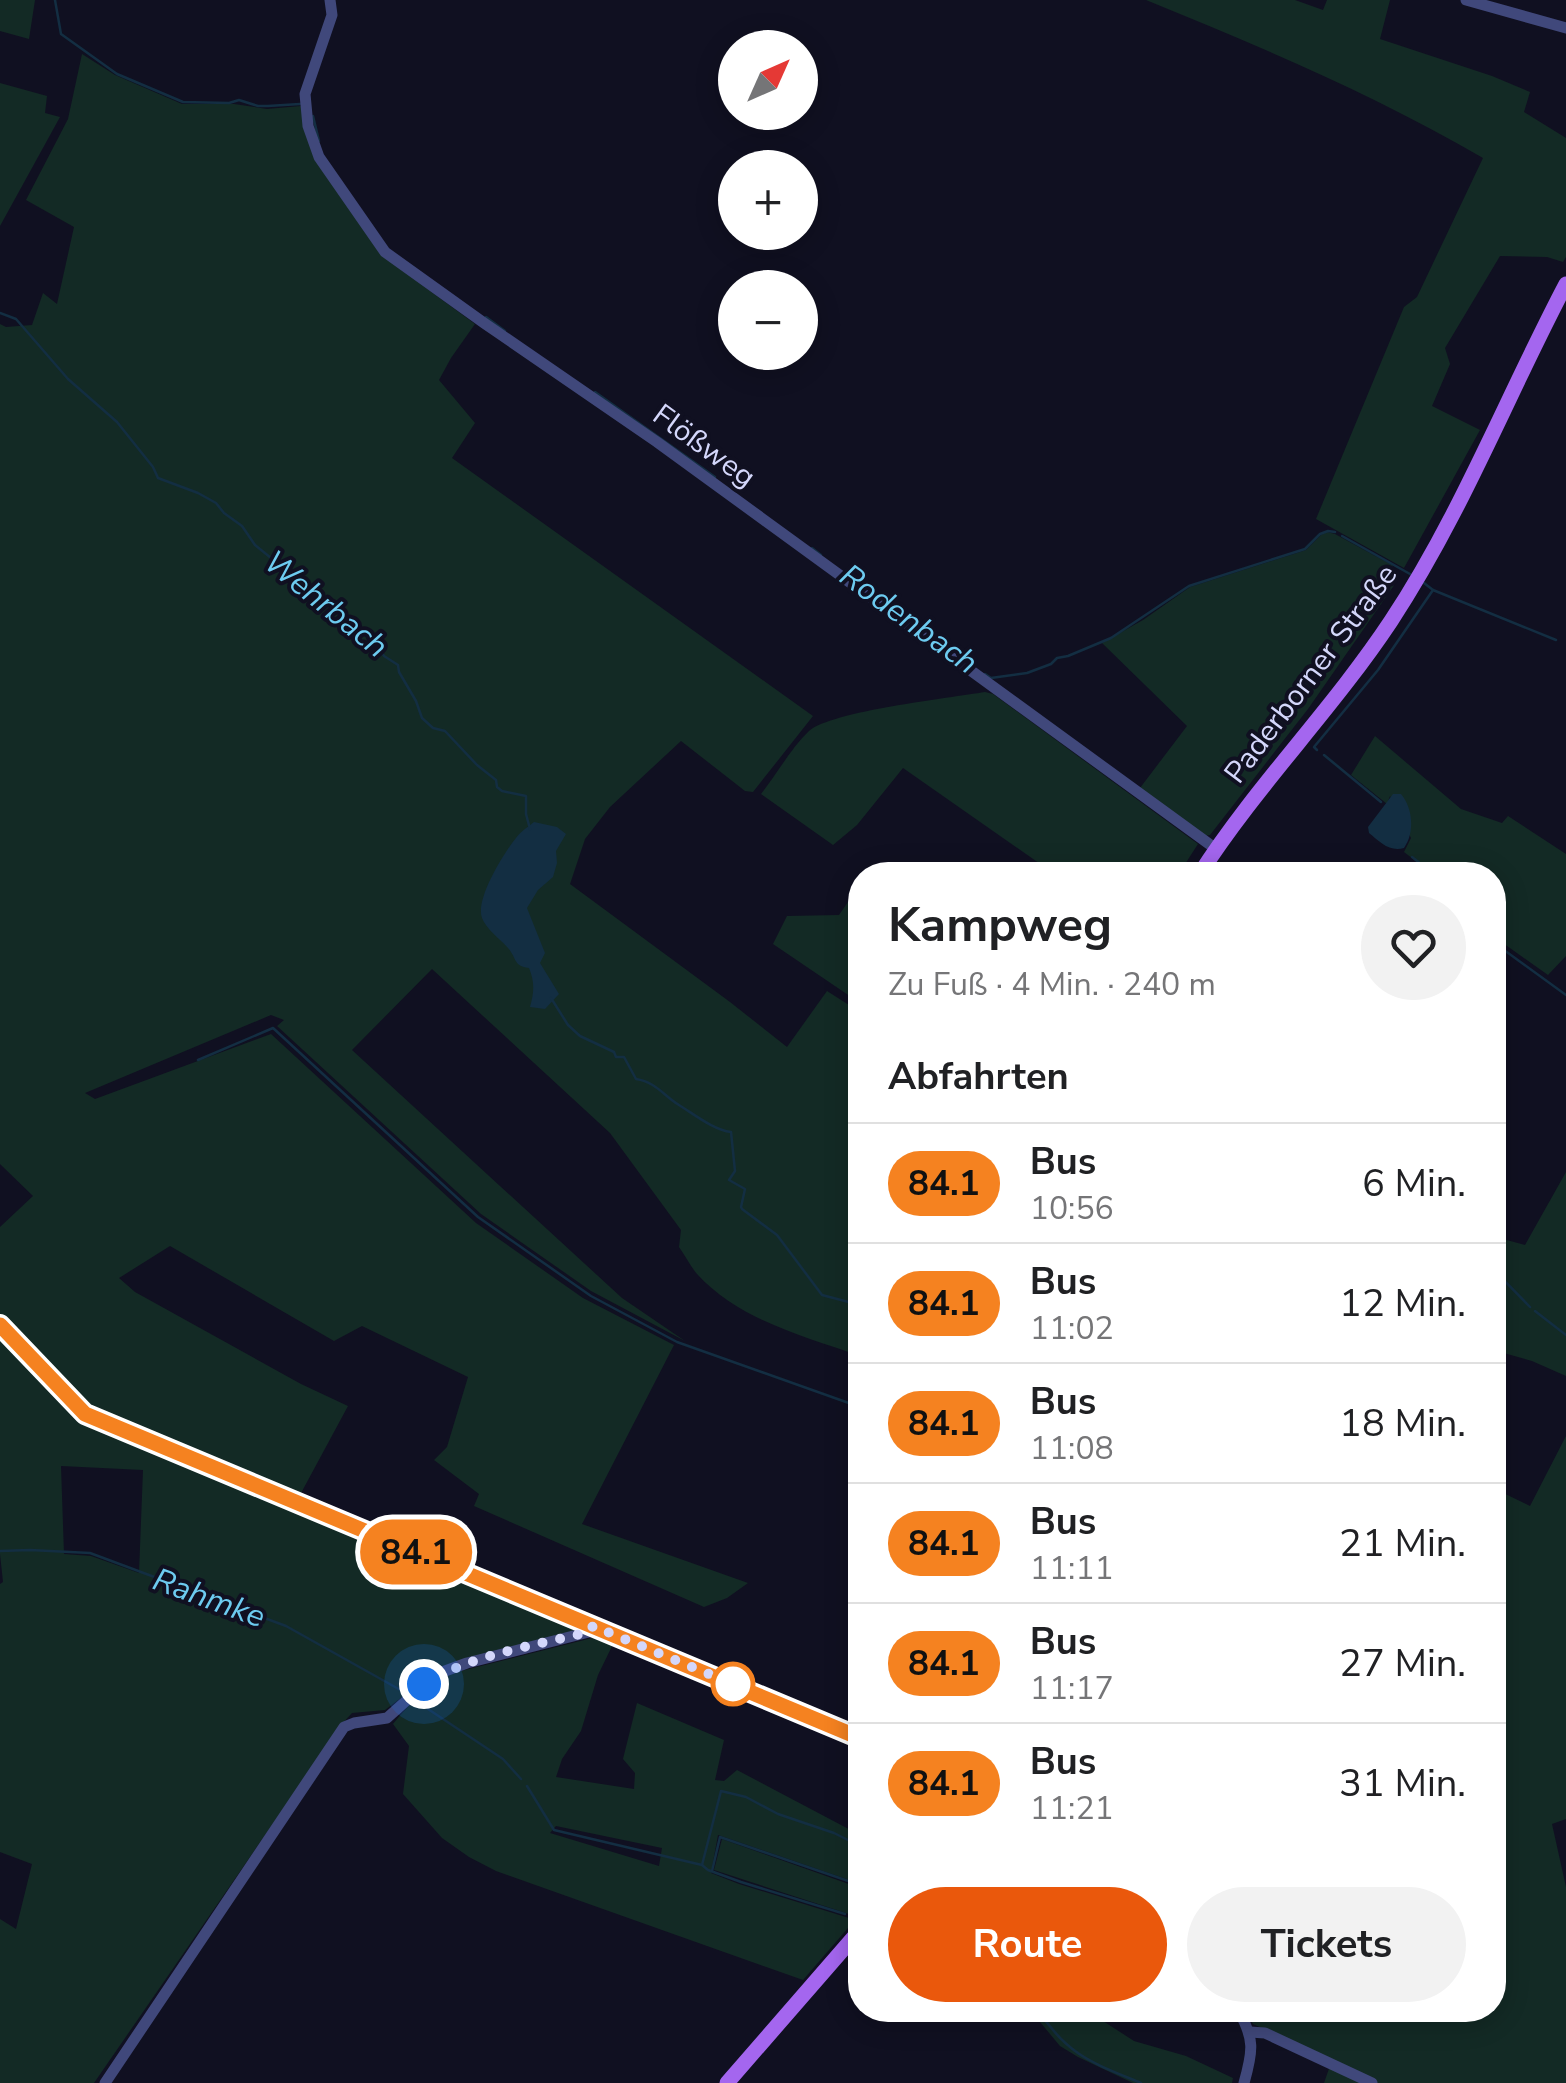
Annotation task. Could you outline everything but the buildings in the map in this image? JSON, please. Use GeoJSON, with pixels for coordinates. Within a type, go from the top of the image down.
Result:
{"type":"FeatureCollection","features":[{"type":"Feature","properties":{"kind":"main road","name":"Paderborner Straße"},"geometry":{"type":"LineString","coordinates":[[1207,862],[1363,661],[1418,578],[1566,284]]}},
{"type":"Feature","properties":{"kind":"main road"},"geometry":{"type":"LineString","coordinates":[[726,2083],[848,1944]]}},
{"type":"Feature","properties":{"kind":"street","name":"Flößweg"},"geometry":{"type":"LineString","coordinates":[[330,0],[332,16],[305,94],[308,126],[319,157],[385,252],[657,442],[1216,849]]}},
{"type":"Feature","properties":{"kind":"street"},"geometry":{"type":"LineString","coordinates":[[1466,0],[1566,28]]}},
{"type":"Feature","properties":{"kind":"street"},"geometry":{"type":"LineString","coordinates":[[0,1325],[85,1414],[848,1733]]}},
{"type":"Feature","properties":{"kind":"street"},"geometry":{"type":"LineString","coordinates":[[105,2083],[344,1727],[387,1718],[424,1684],[445,1671],[589,1632],[593,1626]]}},
{"type":"Feature","properties":{"kind":"street"},"geometry":{"type":"LineString","coordinates":[[1244,2083],[1252,2049],[1245,2022]]}},
{"type":"Feature","properties":{"kind":"street"},"geometry":{"type":"LineString","coordinates":[[1250,2032],[1265,2033],[1372,2083]]}},
{"type":"Feature","properties":{"kind":"green space"},"geometry":{"type":"Polygon","coordinates":[[[0,0],[35,0],[29,39],[0,31],[0,0]]]}},
{"type":"Feature","properties":{"kind":"green space"},"geometry":{"type":"Polygon","coordinates":[[[1146,0],[1295,0],[1323,10],[1327,0],[1390,0],[1380,39],[1530,92],[1524,112],[1566,138],[1566,257],[1563,262],[1547,257],[1500,256],[1445,348],[1450,364],[1432,406],[1480,430],[1404,568],[1316,519],[1404,307],[1417,297],[1483,158],[1359,93],[1146,0]]]}},
{"type":"Feature","properties":{"kind":"green space"},"geometry":{"type":"Polygon","coordinates":[[[82,54],[115,75],[182,104],[234,104],[267,109],[301,106],[305,126],[381,255],[475,324],[439,380],[475,423],[452,458],[813,716],[753,792],[745,791],[681,741],[610,807],[585,839],[570,884],[787,1047],[827,991],[848,1004],[848,1352],[773,1325],[714,1290],[694,1271],[679,1247],[681,1230],[610,1133],[432,969],[352,1050],[622,1298],[685,1341],[591,1291],[481,1214],[277,1026],[284,1020],[271,1015],[85,1093],[95,1099],[271,1034],[476,1223],[583,1298],[674,1345],[582,1524],[748,1583],[727,1598],[704,1607],[474,1506],[479,1494],[434,1460],[447,1447],[468,1377],[362,1326],[334,1341],[170,1246],[119,1278],[135,1292],[348,1406],[300,1495],[98,1410],[83,1401],[0,1316],[0,1227],[33,1196],[0,1164],[0,324],[32,325],[43,293],[57,304],[74,227],[26,200],[68,119],[82,54]]]}},
{"type":"Feature","properties":{"kind":"green space"},"geometry":{"type":"Polygon","coordinates":[[[0,83],[47,96],[45,113],[60,117],[0,226],[0,83]]]}},
{"type":"Feature","properties":{"kind":"green space"},"geometry":{"type":"Polygon","coordinates":[[[1327,532],[1392,565],[1397,581],[1308,709],[1210,835],[1204,836],[1140,788],[1187,726],[1102,643],[1190,587],[1306,550],[1327,532]]]}},
{"type":"Feature","properties":{"kind":"green space"},"geometry":{"type":"Polygon","coordinates":[[[993,694],[1198,844],[1186,862],[1037,862],[903,768],[857,825],[833,845],[761,794],[809,731],[841,717],[920,702],[993,694]]]}},
{"type":"Feature","properties":{"kind":"green space"},"geometry":{"type":"Polygon","coordinates":[[[1375,736],[1461,809],[1502,823],[1508,816],[1566,854],[1566,956],[1548,975],[1506,945],[1506,862],[1417,862],[1404,852],[1411,838],[1390,796],[1387,804],[1351,775],[1375,736]]]}},
{"type":"Feature","properties":{"kind":"green space"},"geometry":{"type":"Polygon","coordinates":[[[848,902],[848,995],[773,944],[787,916],[839,915],[848,902]]]}},
{"type":"Feature","properties":{"kind":"green space"},"geometry":{"type":"Polygon","coordinates":[[[1566,1172],[1566,1376],[1506,1354],[1506,1240],[1525,1245],[1566,1172]]]}},
{"type":"Feature","properties":{"kind":"green space"},"geometry":{"type":"Polygon","coordinates":[[[0,1334],[83,1417],[580,1626],[579,1631],[443,1666],[385,1710],[352,1713],[94,2083],[0,2083],[0,1919],[16,1929],[32,1864],[0,1852],[0,1334]],[[61,1466],[64,1554],[91,1556],[139,1573],[143,1470],[61,1466]]]}},
{"type":"Feature","properties":{"kind":"green space"},"geometry":{"type":"Polygon","coordinates":[[[1566,1436],[1566,1819],[1552,1824],[1566,1887],[1566,2083],[1324,2083],[1332,2060],[1252,2022],[1506,2022],[1506,1494],[1530,1506],[1566,1436]]]}},
{"type":"Feature","properties":{"kind":"green space"},"geometry":{"type":"Polygon","coordinates":[[[600,1636],[615,1640],[598,1675],[581,1731],[562,1759],[556,1777],[634,1789],[635,1773],[623,1759],[637,1703],[724,1740],[715,1780],[724,1781],[737,1770],[848,1829],[848,1880],[718,1835],[711,1873],[848,1918],[848,1928],[803,1980],[496,1871],[469,1857],[442,1838],[403,1794],[409,1746],[393,1724],[435,1684],[453,1673],[600,1636]],[[556,1826],[550,1833],[659,1866],[662,1848],[556,1826]]]}},
{"type":"Feature","properties":{"kind":"green space"},"geometry":{"type":"Polygon","coordinates":[[[722,1839],[848,1884],[848,1914],[714,1870],[722,1839]]]}},
{"type":"Feature","properties":{"kind":"green space"},"geometry":{"type":"Polygon","coordinates":[[[1040,2022],[1105,2022],[1134,2041],[1186,2056],[1233,2078],[1232,2083],[1133,2083],[1060,2046],[1040,2022]]]}},
{"type":"Feature","properties":{"kind":"water"},"geometry":{"type":"Polygon","coordinates":[[[1393,794],[1401,794],[1405,800],[1411,821],[1408,842],[1399,849],[1381,843],[1369,833],[1368,827],[1393,794]]]}},
{"type":"Feature","properties":{"kind":"water"},"geometry":{"type":"Polygon","coordinates":[[[534,822],[557,827],[566,834],[556,851],[553,877],[538,890],[527,908],[545,953],[540,963],[559,994],[545,1009],[530,1007],[533,988],[529,968],[518,963],[487,926],[481,910],[498,865],[518,836],[534,822]]]}},
{"type":"Feature","properties":{"kind":"waterway","name":"Rodenbach"},"geometry":{"type":"LineString","coordinates":[[55,0],[61,34],[117,74],[183,102],[300,104]]}},
{"type":"Feature","properties":{"kind":"waterway","name":"Rodenbach"},"geometry":{"type":"LineString","coordinates":[[313,116],[319,141]]}},
{"type":"Feature","properties":{"kind":"waterway","name":"Wehrbach"},"geometry":{"type":"LineString","coordinates":[[0,313],[16,319],[68,379],[117,422],[158,478],[216,503],[242,526],[279,571],[287,570],[336,608],[354,630],[374,638],[384,656],[398,665],[422,718],[433,728],[445,731],[496,780],[502,791],[526,796],[530,829]]}},
{"type":"Feature","properties":{"kind":"waterway","name":"Rodenbach"},"geometry":{"type":"LineString","coordinates":[[486,317],[505,331]]}},
{"type":"Feature","properties":{"kind":"waterway","name":"Rodenbach"},"geometry":{"type":"LineString","coordinates":[[595,392],[715,477]]}},
{"type":"Feature","properties":{"kind":"waterway","name":"Rodenbach"},"geometry":{"type":"LineString","coordinates":[[985,674],[991,678],[1027,673],[1051,664],[1057,658],[1111,638],[1189,586],[1305,549],[1320,534],[1335,532]]}},
{"type":"Feature","properties":{"kind":"waterway","name":"Rodenbach"},"geometry":{"type":"LineString","coordinates":[[1342,536],[1410,574]]}},
{"type":"Feature","properties":{"kind":"waterway","name":"Rodenbach"},"geometry":{"type":"LineString","coordinates":[[812,548],[821,555]]}},
{"type":"Feature","properties":{"kind":"waterway","name":"Rodenbach"},"geometry":{"type":"LineString","coordinates":[[1424,583],[1556,640]]}},
{"type":"Feature","properties":{"kind":"waterway","name":"Rodenbach"},"geometry":{"type":"LineString","coordinates":[[1317,750],[1314,747],[1378,670],[1433,590]]}},
{"type":"Feature","properties":{"kind":"waterway","name":"Rodenbach"},"geometry":{"type":"LineString","coordinates":[[1324,755],[1381,802]]}},
{"type":"Feature","properties":{"kind":"waterway","name":"Rodenbach"},"geometry":{"type":"LineString","coordinates":[[1412,857],[1418,862]]}},
{"type":"Feature","properties":{"kind":"waterway","name":"Rodenbach"},"geometry":{"type":"LineString","coordinates":[[1506,951],[1566,995]]}},
{"type":"Feature","properties":{"kind":"waterway","name":"Wehrbach"},"geometry":{"type":"LineString","coordinates":[[551,998],[568,1025],[580,1036],[614,1052],[616,1057],[624,1057],[636,1079],[654,1086],[705,1122],[731,1132],[735,1171],[729,1180],[745,1189],[742,1209],[777,1235],[822,1295],[848,1302]]}},
{"type":"Feature","properties":{"kind":"waterway"},"geometry":{"type":"LineString","coordinates":[[198,1060],[273,1028],[478,1217],[591,1296],[677,1342],[848,1403]]}},
{"type":"Feature","properties":{"kind":"waterway","name":"Wehrbach"},"geometry":{"type":"LineString","coordinates":[[1506,1282],[1530,1307]]}},
{"type":"Feature","properties":{"kind":"waterway","name":"Wehrbach"},"geometry":{"type":"LineString","coordinates":[[1535,1311],[1566,1335]]}},
{"type":"Feature","properties":{"kind":"waterway","name":"Rahmke"},"geometry":{"type":"LineString","coordinates":[[0,1551],[90,1553],[286,1626],[404,1692]]}},
{"type":"Feature","properties":{"kind":"waterway","name":"Rahmke"},"geometry":{"type":"LineString","coordinates":[[416,1700],[421,1703]]}},
{"type":"Feature","properties":{"kind":"waterway","name":"Rahmke"},"geometry":{"type":"LineString","coordinates":[[428,1709],[503,1759],[521,1779]]}},
{"type":"Feature","properties":{"kind":"waterway","name":"Rahmke"},"geometry":{"type":"LineString","coordinates":[[527,1786],[554,1830],[702,1865],[721,1791],[746,1797],[778,1814],[848,1840]]}},
{"type":"Feature","properties":{"kind":"waterway","name":"Rahmke"},"geometry":{"type":"LineString","coordinates":[[712,1871],[720,1837],[848,1881]]}},
{"type":"Feature","properties":{"kind":"waterway"},"geometry":{"type":"LineString","coordinates":[[702,1865],[741,1882],[845,1914]]}},
{"type":"Feature","properties":{"kind":"waterway","name":"Rahmke"},"geometry":{"type":"LineString","coordinates":[[1046,2022],[1071,2048],[1141,2083]]}},
{"type":"Feature","properties":{"kind":"bus line","name":"84.1"},"geometry":{"type":"LineString","coordinates":[[0,1325],[85,1414],[848,1733]]}},
{"type":"Feature","properties":{"kind":"route"},"geometry":{"type":"LineString","coordinates":[[424,1684],[468,1663],[589,1632],[593,1626],[733,1684]]}}]}
